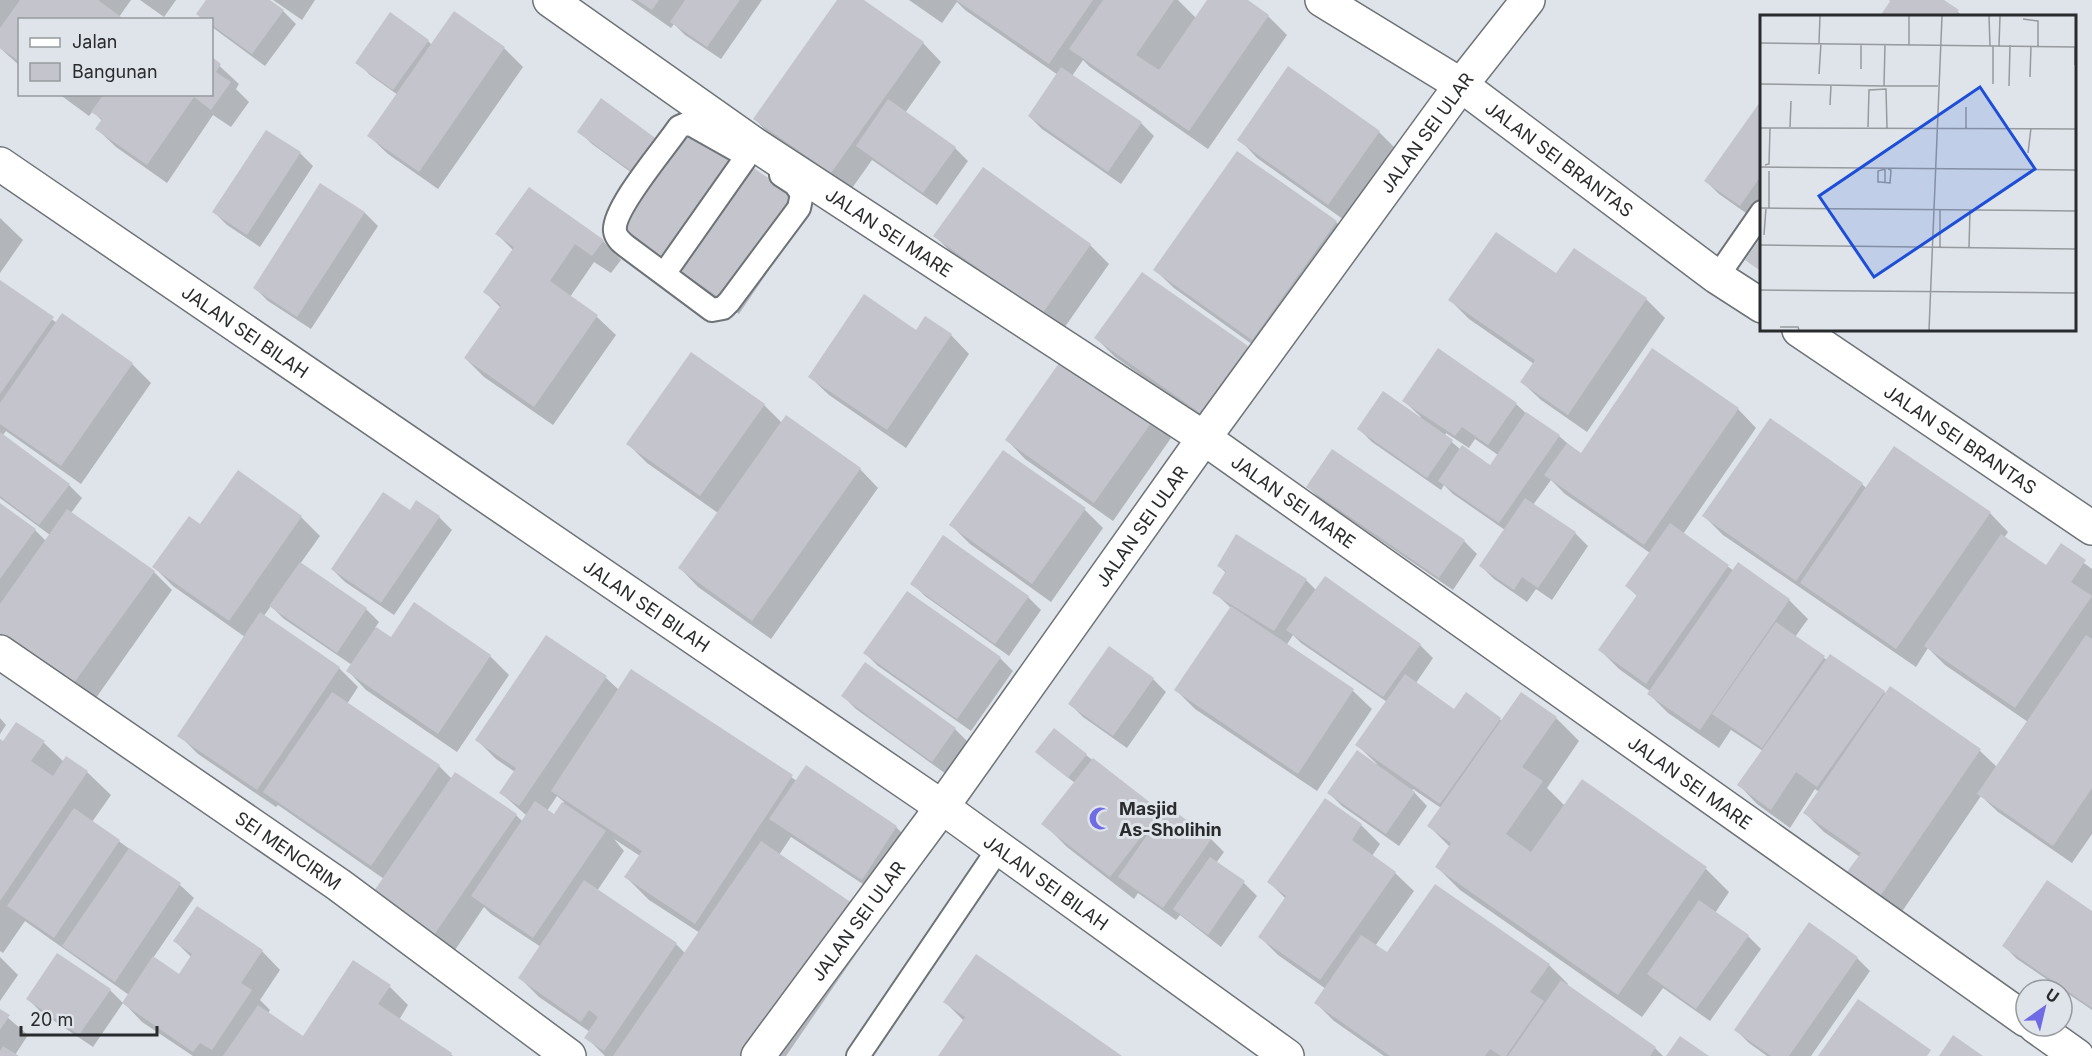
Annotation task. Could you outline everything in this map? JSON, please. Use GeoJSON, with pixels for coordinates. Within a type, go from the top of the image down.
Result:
{"type":"FeatureCollection","features":[{"type":"Feature","properties":{"kind":"street","name":"JALAN SEI MARE"},"geometry":{"type":"LineString","coordinates":[[550,0],[751,150],[1204,438],[2014,1012]]}},
{"type":"Feature","properties":{"kind":"street","name":"JALAN SEI BRANTAS"},"geometry":{"type":"LineString","coordinates":[[1322,0],[1461,85],[1717,277],[1760,305]]}},
{"type":"Feature","properties":{"kind":"street","name":"JALAN SEI ULAR"},"geometry":{"type":"LineString","coordinates":[[758,1056],[942,807],[1204,438],[1461,85],[1528,0]]}},
{"type":"Feature","properties":{"kind":"street","name":"JALAN SEI BILAH"},"geometry":{"type":"LineString","coordinates":[[0,164],[942,807],[1268,1051]]}},
{"type":"Feature","properties":{"kind":"street","name":"JALAN SEI BRANTAS"},"geometry":{"type":"LineString","coordinates":[[1802,332],[2092,528]]}},
{"type":"Feature","properties":{"kind":"street","name":"SEI MENCIRIM"},"geometry":{"type":"LineString","coordinates":[[0,652],[339,885],[569,1056]]}},
{"type":"Feature","properties":{"kind":"street"},"geometry":{"type":"LineString","coordinates":[[2052,1038],[2077,1056]]}},
{"type":"Feature","properties":{"kind":"lane"},"geometry":{"type":"LineString","coordinates":[[686,124],[692,125],[751,150],[795,184],[802,194],[799,208],[723,308],[712,310],[617,238],[615,229],[618,216],[632,191],[679,127],[686,124]]}},
{"type":"Feature","properties":{"kind":"lane"},"geometry":{"type":"LineString","coordinates":[[664,274],[751,150]]}},
{"type":"Feature","properties":{"kind":"lane"},"geometry":{"type":"LineString","coordinates":[[1717,277],[1760,215]]}},
{"type":"Feature","properties":{"kind":"lane"},"geometry":{"type":"LineString","coordinates":[[858,1056],[999,848]]}},
{"type":"Feature","properties":{"kind":"building"},"geometry":{"type":"Polygon","coordinates":[[[20,0],[98,0],[122,18],[18,18],[18,61],[0,48],[0,28],[20,0]]]}},
{"type":"Feature","properties":{"kind":"building"},"geometry":{"type":"Polygon","coordinates":[[[206,0],[270,0],[284,10],[252,54],[213,26],[213,18],[201,18],[196,14],[206,0]]]}},
{"type":"Feature","properties":{"kind":"building"},"geometry":{"type":"Polygon","coordinates":[[[637,0],[659,0],[652,10],[637,0]]]}},
{"type":"Feature","properties":{"kind":"building"},"geometry":{"type":"Polygon","coordinates":[[[685,0],[740,0],[707,47],[670,22],[685,0]]]}},
{"type":"Feature","properties":{"kind":"building"},"geometry":{"type":"Polygon","coordinates":[[[837,0],[864,0],[924,42],[831,173],[753,119],[837,0]]]}},
{"type":"Feature","properties":{"kind":"building"},"geometry":{"type":"Polygon","coordinates":[[[956,0],[1093,0],[1049,64],[956,0]]]}},
{"type":"Feature","properties":{"kind":"building"},"geometry":{"type":"Polygon","coordinates":[[[1103,0],[1174,0],[1136,55],[1159,70],[1207,0],[1248,0],[1269,15],[1189,131],[1069,49],[1103,0]]]}},
{"type":"Feature","properties":{"kind":"building"},"geometry":{"type":"Polygon","coordinates":[[[1891,0],[1944,0],[1959,10],[1955,15],[1881,15],[1891,0]]]}},
{"type":"Feature","properties":{"kind":"building"},"geometry":{"type":"Polygon","coordinates":[[[454,11],[505,47],[419,172],[367,136],[454,11]]]}},
{"type":"Feature","properties":{"kind":"building"},"geometry":{"type":"Polygon","coordinates":[[[390,12],[429,40],[393,90],[355,63],[390,12]]]}},
{"type":"Feature","properties":{"kind":"building"},"geometry":{"type":"Polygon","coordinates":[[[213,58],[221,64],[216,72],[231,82],[211,110],[194,97],[147,165],[95,129],[102,119],[91,112],[103,96],[213,96],[213,58]]]}},
{"type":"Feature","properties":{"kind":"building"},"geometry":{"type":"Polygon","coordinates":[[[1288,66],[1380,131],[1328,205],[1237,140],[1288,66]]]}},
{"type":"Feature","properties":{"kind":"building"},"geometry":{"type":"Polygon","coordinates":[[[1061,67],[1142,122],[1108,172],[1028,116],[1061,67]]]}},
{"type":"Feature","properties":{"kind":"building"},"geometry":{"type":"Polygon","coordinates":[[[601,98],[658,140],[634,173],[577,132],[601,98]]]}},
{"type":"Feature","properties":{"kind":"building"},"geometry":{"type":"Polygon","coordinates":[[[888,99],[956,147],[923,193],[856,146],[888,99]]]}},
{"type":"Feature","properties":{"kind":"building"},"geometry":{"type":"Polygon","coordinates":[[[1760,102],[1760,177],[1740,206],[1704,181],[1760,102]]]}},
{"type":"Feature","properties":{"kind":"building"},"geometry":{"type":"Polygon","coordinates":[[[690,127],[737,160],[667,261],[620,228],[690,127]]]}},
{"type":"Feature","properties":{"kind":"building"},"geometry":{"type":"Polygon","coordinates":[[[266,130],[301,152],[247,235],[212,212],[266,130]]]}},
{"type":"Feature","properties":{"kind":"building"},"geometry":{"type":"Polygon","coordinates":[[[1237,151],[1337,221],[1252,340],[1153,270],[1237,151]]]}},
{"type":"Feature","properties":{"kind":"building"},"geometry":{"type":"Polygon","coordinates":[[[749,165],[797,197],[726,302],[677,269],[749,165]]]}},
{"type":"Feature","properties":{"kind":"building"},"geometry":{"type":"Polygon","coordinates":[[[983,167],[1091,244],[1042,314],[933,236],[983,167]]]}},
{"type":"Feature","properties":{"kind":"building"},"geometry":{"type":"Polygon","coordinates":[[[320,183],[365,212],[297,317],[253,288],[320,183]]]}},
{"type":"Feature","properties":{"kind":"building"},"geometry":{"type":"Polygon","coordinates":[[[529,187],[604,240],[592,256],[575,244],[550,281],[598,315],[534,407],[464,358],[501,305],[483,292],[514,247],[495,234],[529,187]]]}},
{"type":"Feature","properties":{"kind":"building"},"geometry":{"type":"Polygon","coordinates":[[[1496,232],[1556,273],[1574,248],[1647,298],[1568,415],[1520,382],[1535,360],[1448,300],[1496,232]]]}},
{"type":"Feature","properties":{"kind":"building"},"geometry":{"type":"Polygon","coordinates":[[[1760,239],[1760,271],[1745,260],[1760,239]]]}},
{"type":"Feature","properties":{"kind":"building"},"geometry":{"type":"Polygon","coordinates":[[[1142,272],[1248,346],[1200,413],[1094,338],[1142,272]]]}},
{"type":"Feature","properties":{"kind":"building"},"geometry":{"type":"Polygon","coordinates":[[[0,280],[54,317],[0,394],[0,280]]]}},
{"type":"Feature","properties":{"kind":"building"},"geometry":{"type":"Polygon","coordinates":[[[864,294],[916,330],[925,316],[952,334],[887,430],[808,377],[864,294]]]}},
{"type":"Feature","properties":{"kind":"building"},"geometry":{"type":"Polygon","coordinates":[[[62,313],[133,363],[61,466],[0,424],[0,403],[62,313]]]}},
{"type":"Feature","properties":{"kind":"building"},"geometry":{"type":"Polygon","coordinates":[[[1438,348],[1517,403],[1488,445],[1462,427],[1455,436],[1402,401],[1438,348]]]}},
{"type":"Feature","properties":{"kind":"building"},"geometry":{"type":"Polygon","coordinates":[[[1652,348],[1739,408],[1644,545],[1544,475],[1567,443],[1581,453],[1652,348]]]}},
{"type":"Feature","properties":{"kind":"building"},"geometry":{"type":"Polygon","coordinates":[[[691,352],[765,404],[700,496],[626,444],[691,352]]]}},
{"type":"Feature","properties":{"kind":"building"},"geometry":{"type":"Polygon","coordinates":[[[1064,356],[1154,419],[1094,503],[1005,440],[1064,356]]]}},
{"type":"Feature","properties":{"kind":"building"},"geometry":{"type":"Polygon","coordinates":[[[1383,391],[1453,440],[1427,478],[1357,429],[1383,391]]]}},
{"type":"Feature","properties":{"kind":"building"},"geometry":{"type":"Polygon","coordinates":[[[1526,412],[1560,435],[1499,523],[1438,481],[1462,445],[1490,465],[1526,412]]]}},
{"type":"Feature","properties":{"kind":"building"},"geometry":{"type":"Polygon","coordinates":[[[786,415],[861,468],[752,621],[678,568],[786,415]]]}},
{"type":"Feature","properties":{"kind":"building"},"geometry":{"type":"Polygon","coordinates":[[[1770,418],[1863,483],[1796,581],[1702,516],[1770,418]]]}},
{"type":"Feature","properties":{"kind":"building"},"geometry":{"type":"Polygon","coordinates":[[[0,432],[70,484],[39,525],[0,496],[0,432]]]}},
{"type":"Feature","properties":{"kind":"building"},"geometry":{"type":"Polygon","coordinates":[[[1894,446],[1991,512],[1896,649],[1800,583],[1894,446]]]}},
{"type":"Feature","properties":{"kind":"building"},"geometry":{"type":"Polygon","coordinates":[[[1332,449],[1465,540],[1439,578],[1306,487],[1332,449]]]}},
{"type":"Feature","properties":{"kind":"building"},"geometry":{"type":"Polygon","coordinates":[[[1003,450],[1086,508],[1032,584],[949,525],[1003,450]]]}},
{"type":"Feature","properties":{"kind":"building"},"geometry":{"type":"Polygon","coordinates":[[[238,470],[302,516],[229,621],[152,567],[189,516],[200,524],[238,470]]]}},
{"type":"Feature","properties":{"kind":"building"},"geometry":{"type":"Polygon","coordinates":[[[383,492],[410,510],[416,500],[440,516],[381,603],[331,569],[383,492]]]}},
{"type":"Feature","properties":{"kind":"building"},"geometry":{"type":"Polygon","coordinates":[[[1525,498],[1576,532],[1538,588],[1522,577],[1514,590],[1479,566],[1525,498]]]}},
{"type":"Feature","properties":{"kind":"building"},"geometry":{"type":"Polygon","coordinates":[[[0,503],[36,529],[0,579],[0,503]]]}},
{"type":"Feature","properties":{"kind":"building"},"geometry":{"type":"Polygon","coordinates":[[[67,509],[155,571],[71,687],[0,637],[0,604],[67,509]]]}},
{"type":"Feature","properties":{"kind":"building"},"geometry":{"type":"Polygon","coordinates":[[[1670,523],[1729,565],[1646,684],[1598,650],[1637,595],[1625,586],[1670,523]]]}},
{"type":"Feature","properties":{"kind":"building"},"geometry":{"type":"Polygon","coordinates":[[[1236,534],[1307,579],[1274,631],[1212,593],[1226,571],[1217,566],[1236,534]]]}},
{"type":"Feature","properties":{"kind":"building"},"geometry":{"type":"Polygon","coordinates":[[[2001,534],[2046,565],[2061,543],[2086,560],[2071,582],[2092,596],[2015,708],[1924,646],[2001,534]]]}},
{"type":"Feature","properties":{"kind":"building"},"geometry":{"type":"Polygon","coordinates":[[[943,535],[1029,596],[995,644],[910,584],[943,535]]]}},
{"type":"Feature","properties":{"kind":"building"},"geometry":{"type":"Polygon","coordinates":[[[300,562],[367,608],[337,653],[269,606],[300,562]]]}},
{"type":"Feature","properties":{"kind":"building"},"geometry":{"type":"Polygon","coordinates":[[[1738,562],[1790,599],[1700,730],[1647,694],[1738,562]]]}},
{"type":"Feature","properties":{"kind":"building"},"geometry":{"type":"Polygon","coordinates":[[[1325,576],[1421,644],[1383,697],[1286,630],[1325,576]]]}},
{"type":"Feature","properties":{"kind":"building"},"geometry":{"type":"Polygon","coordinates":[[[907,591],[1001,657],[957,719],[863,653],[907,591]]]}},
{"type":"Feature","properties":{"kind":"building"},"geometry":{"type":"Polygon","coordinates":[[[414,602],[491,655],[438,734],[346,671],[376,627],[391,637],[414,602]]]}},
{"type":"Feature","properties":{"kind":"building"},"geometry":{"type":"Polygon","coordinates":[[[1231,606],[1354,689],[1298,774],[1174,690],[1231,606]]]}},
{"type":"Feature","properties":{"kind":"building"},"geometry":{"type":"Polygon","coordinates":[[[260,612],[340,667],[257,790],[177,736],[260,612]]]}},
{"type":"Feature","properties":{"kind":"building"},"geometry":{"type":"Polygon","coordinates":[[[1776,622],[1825,656],[1762,748],[1712,714],[1776,622]]]}},
{"type":"Feature","properties":{"kind":"building"},"geometry":{"type":"Polygon","coordinates":[[[546,635],[607,676],[519,806],[499,793],[516,768],[475,740],[546,635]]]}},
{"type":"Feature","properties":{"kind":"building"},"geometry":{"type":"Polygon","coordinates":[[[2086,635],[2092,639],[2092,788],[2053,846],[1977,794],[2086,635]]]}},
{"type":"Feature","properties":{"kind":"building"},"geometry":{"type":"Polygon","coordinates":[[[1109,646],[1154,678],[1113,736],[1068,704],[1109,646]]]}},
{"type":"Feature","properties":{"kind":"building"},"geometry":{"type":"Polygon","coordinates":[[[1830,654],[1885,691],[1817,787],[1796,772],[1771,810],[1737,785],[1830,654]]]}},
{"type":"Feature","properties":{"kind":"building"},"geometry":{"type":"Polygon","coordinates":[[[865,662],[956,728],[932,762],[841,696],[865,662]]]}},
{"type":"Feature","properties":{"kind":"building"},"geometry":{"type":"Polygon","coordinates":[[[631,669],[793,775],[695,924],[624,877],[642,851],[551,791],[631,669]]]}},
{"type":"Feature","properties":{"kind":"building"},"geometry":{"type":"Polygon","coordinates":[[[1405,674],[1454,709],[1466,692],[1501,718],[1440,804],[1355,745],[1405,674]]]}},
{"type":"Feature","properties":{"kind":"building"},"geometry":{"type":"Polygon","coordinates":[[[1890,686],[1981,749],[1881,895],[1847,872],[1861,853],[1803,813],[1890,686]]]}},
{"type":"Feature","properties":{"kind":"building"},"geometry":{"type":"Polygon","coordinates":[[[332,692],[440,765],[371,866],[263,792],[332,692]]]}},
{"type":"Feature","properties":{"kind":"building"},"geometry":{"type":"Polygon","coordinates":[[[1521,692],[1557,717],[1522,767],[1543,781],[1506,834],[1531,852],[1582,779],[1707,867],[1618,995],[1435,867],[1451,843],[1427,826],[1521,692]]]}},
{"type":"Feature","properties":{"kind":"building"},"geometry":{"type":"Polygon","coordinates":[[[16,722],[45,741],[31,761],[53,776],[66,756],[88,771],[0,901],[0,739],[3,741],[16,722]]]}},
{"type":"Feature","properties":{"kind":"building"},"geometry":{"type":"Polygon","coordinates":[[[1054,728],[1087,754],[1068,778],[1035,752],[1054,728]]]}},
{"type":"Feature","properties":{"kind":"building"},"geometry":{"type":"Polygon","coordinates":[[[1357,750],[1415,792],[1386,834],[1327,793],[1357,750]]]}},
{"type":"Feature","properties":{"kind":"building","name":"Masjid As-Sholihin"},"geometry":{"type":"Polygon","coordinates":[[[1093,758],[1161,811],[1110,877],[1041,824],[1093,758]]]}},
{"type":"Feature","properties":{"kind":"building"},"geometry":{"type":"Polygon","coordinates":[[[806,765],[897,826],[862,880],[769,819],[806,765]]]}},
{"type":"Feature","properties":{"kind":"building"},"geometry":{"type":"Polygon","coordinates":[[[455,772],[517,814],[432,938],[370,897],[455,772]]]}},
{"type":"Feature","properties":{"kind":"building"},"geometry":{"type":"Polygon","coordinates":[[[1325,798],[1362,824],[1352,840],[1396,872],[1320,980],[1258,937],[1286,896],[1267,882],[1325,798]]]}},
{"type":"Feature","properties":{"kind":"building"},"geometry":{"type":"Polygon","coordinates":[[[535,801],[554,814],[562,802],[606,831],[533,938],[471,896],[535,801]]]}},
{"type":"Feature","properties":{"kind":"building"},"geometry":{"type":"Polygon","coordinates":[[[1167,806],[1212,838],[1163,908],[1118,877],[1167,806]]]}},
{"type":"Feature","properties":{"kind":"building"},"geometry":{"type":"Polygon","coordinates":[[[74,808],[120,840],[54,938],[7,906],[74,808]]]}},
{"type":"Feature","properties":{"kind":"building"},"geometry":{"type":"Polygon","coordinates":[[[761,841],[852,903],[747,1056],[613,1056],[761,841]]]}},
{"type":"Feature","properties":{"kind":"building"},"geometry":{"type":"Polygon","coordinates":[[[129,848],[181,883],[115,982],[62,946],[129,848]]]}},
{"type":"Feature","properties":{"kind":"building"},"geometry":{"type":"Polygon","coordinates":[[[1210,857],[1245,881],[1208,935],[1173,909],[1210,857]]]}},
{"type":"Feature","properties":{"kind":"building"},"geometry":{"type":"Polygon","coordinates":[[[584,880],[677,943],[604,1051],[584,1038],[598,1017],[589,1010],[581,1022],[518,978],[584,880]]]}},
{"type":"Feature","properties":{"kind":"building"},"geometry":{"type":"Polygon","coordinates":[[[2047,880],[2092,911],[2092,1008],[2074,996],[2074,978],[2048,978],[2002,946],[2047,880]]]}},
{"type":"Feature","properties":{"kind":"building"},"geometry":{"type":"Polygon","coordinates":[[[1435,884],[1550,964],[1530,992],[1544,1001],[1506,1056],[1501,1056],[1490,1049],[1485,1056],[1390,1056],[1314,1003],[1361,935],[1387,952],[1435,884]]]}},
{"type":"Feature","properties":{"kind":"building"},"geometry":{"type":"Polygon","coordinates":[[[1699,900],[1749,935],[1696,1009],[1647,974],[1699,900]]]}},
{"type":"Feature","properties":{"kind":"building"},"geometry":{"type":"Polygon","coordinates":[[[197,906],[263,950],[241,983],[252,990],[212,1050],[200,1043],[193,1052],[122,1003],[153,956],[179,974],[192,954],[173,941],[197,906]]]}},
{"type":"Feature","properties":{"kind":"building"},"geometry":{"type":"Polygon","coordinates":[[[1809,922],[1858,957],[1789,1056],[1771,1056],[1734,1030],[1809,922]]]}},
{"type":"Feature","properties":{"kind":"building"},"geometry":{"type":"Polygon","coordinates":[[[57,953],[111,989],[79,1035],[26,999],[57,953]]]}},
{"type":"Feature","properties":{"kind":"building"},"geometry":{"type":"Polygon","coordinates":[[[976,954],[1122,1056],[938,1056],[965,1017],[943,1002],[976,954]]]}},
{"type":"Feature","properties":{"kind":"building"},"geometry":{"type":"Polygon","coordinates":[[[353,960],[391,985],[378,1004],[452,1053],[450,1056],[223,1056],[258,1005],[303,1036],[353,960]]]}},
{"type":"Feature","properties":{"kind":"building"},"geometry":{"type":"Polygon","coordinates":[[[1561,980],[1656,1047],[1650,1056],[1508,1056],[1561,980]]]}},
{"type":"Feature","properties":{"kind":"building"},"geometry":{"type":"Polygon","coordinates":[[[1858,999],[1931,1050],[1927,1056],[1818,1056],[1858,999]]]}},
{"type":"Feature","properties":{"kind":"building"},"geometry":{"type":"Polygon","coordinates":[[[0,1009],[10,1015],[0,1030],[0,1009]]]}},
{"type":"Feature","properties":{"kind":"building"},"geometry":{"type":"Polygon","coordinates":[[[1953,1035],[1983,1056],[1939,1056],[1953,1035]]]}},
{"type":"Feature","properties":{"kind":"building"},"geometry":{"type":"Polygon","coordinates":[[[1680,1036],[1709,1056],[1666,1056],[1680,1036]]]}},
{"type":"Feature","properties":{"kind":"building"},"geometry":{"type":"Polygon","coordinates":[[[3,1046],[19,1056],[0,1056],[3,1046]]]}},
{"type":"Feature","properties":{"kind":"place","name":"Masjid As-Sholihin"},"geometry":{"type":"Point","coordinates":[1101,818]}}]}
